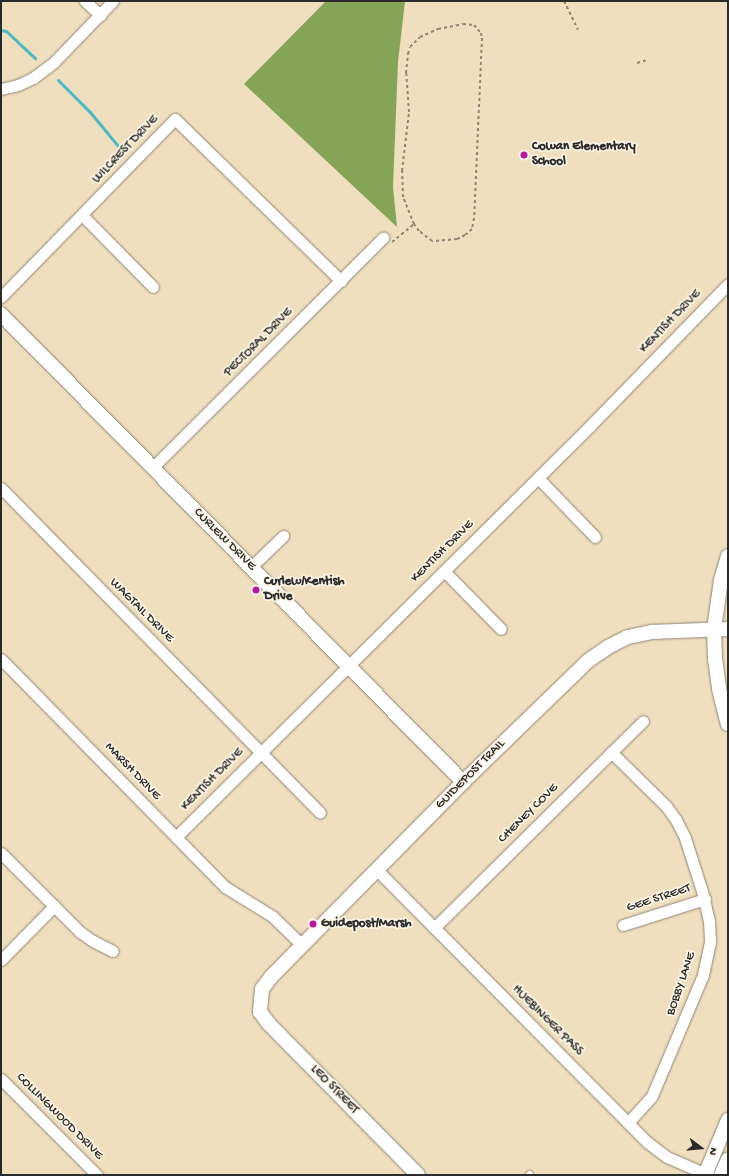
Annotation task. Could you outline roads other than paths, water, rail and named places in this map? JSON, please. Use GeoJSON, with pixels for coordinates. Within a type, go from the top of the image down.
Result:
{"type":"FeatureCollection","features":[{"type":"Feature","properties":{"kind":"street"},"geometry":{"type":"LineString","coordinates":[[85,1],[100,15]]}},
{"type":"Feature","properties":{"kind":"street"},"geometry":{"type":"LineString","coordinates":[[1,89],[18,85],[42,72],[54,62],[113,1]]}},
{"type":"Feature","properties":{"kind":"street","name":"WILCREST DRIVE"},"geometry":{"type":"LineString","coordinates":[[1,297],[175,119],[341,281]]}},
{"type":"Feature","properties":{"kind":"street"},"geometry":{"type":"LineString","coordinates":[[82,215],[153,287]]}},
{"type":"Feature","properties":{"kind":"street","name":"PECTORAL DRIVE"},"geometry":{"type":"LineString","coordinates":[[153,467],[383,238]]}},
{"type":"Feature","properties":{"kind":"street","name":"KENTISH DRIVE"},"geometry":{"type":"LineString","coordinates":[[176,837],[538,478],[728,284]]}},
{"type":"Feature","properties":{"kind":"street","name":"CURLEW DRIVE"},"geometry":{"type":"LineString","coordinates":[[1,314],[463,782]]}},
{"type":"Feature","properties":{"kind":"street"},"geometry":{"type":"LineString","coordinates":[[538,478],[595,536]]}},
{"type":"Feature","properties":{"kind":"street","name":"WAGTAIL DRIVE"},"geometry":{"type":"LineString","coordinates":[[1,488],[320,813]]}},
{"type":"Feature","properties":{"kind":"street"},"geometry":{"type":"LineString","coordinates":[[251,567],[283,536]]}},
{"type":"Feature","properties":{"kind":"street"},"geometry":{"type":"LineString","coordinates":[[728,556],[721,580],[714,629],[715,659],[719,688],[728,724]]}},
{"type":"Feature","properties":{"kind":"street"},"geometry":{"type":"LineString","coordinates":[[444,571],[501,629]]}},
{"type":"Feature","properties":{"kind":"street","name":"GUIDEPOST TRAIL"},"geometry":{"type":"LineString","coordinates":[[260,1000],[262,989],[271,977],[463,782],[589,660],[608,646],[628,637],[652,632],[728,629]]}},
{"type":"Feature","properties":{"kind":"street","name":"MARSH DRIVE"},"geometry":{"type":"LineString","coordinates":[[1,659],[225,887],[272,916],[302,945]]}},
{"type":"Feature","properties":{"kind":"street","name":"CHENEY COVE"},"geometry":{"type":"LineString","coordinates":[[434,928],[643,721]]}},
{"type":"Feature","properties":{"kind":"street","name":"BOBBY LANE"},"geometry":{"type":"LineString","coordinates":[[611,752],[666,806],[676,820],[685,838],[705,899],[709,921],[710,942],[703,975],[652,1096],[628,1123]]}},
{"type":"Feature","properties":{"kind":"street"},"geometry":{"type":"LineString","coordinates":[[1,854],[80,932],[93,941],[113,951]]}},
{"type":"Feature","properties":{"kind":"street","name":"HUEBINGER PASS"},"geometry":{"type":"LineString","coordinates":[[377,870],[657,1152],[706,1175]]}},
{"type":"Feature","properties":{"kind":"street","name":"GEE STREET"},"geometry":{"type":"LineString","coordinates":[[623,925],[705,899]]}},
{"type":"Feature","properties":{"kind":"street"},"geometry":{"type":"LineString","coordinates":[[1,960],[54,906]]}},
{"type":"Feature","properties":{"kind":"street","name":"LEO STREET"},"geometry":{"type":"LineString","coordinates":[[260,1000],[260,1012],[269,1024],[418,1175]]}},
{"type":"Feature","properties":{"kind":"street","name":"COLLINGWOOD DRIVE"},"geometry":{"type":"LineString","coordinates":[[1,1079],[97,1175]]}},
{"type":"Feature","properties":{"kind":"street"},"geometry":{"type":"LineString","coordinates":[[706,1175],[728,1120]]}},
{"type":"Feature","properties":{"kind":"street"},"geometry":{"type":"LineString","coordinates":[[721,1175],[728,1159]]}},
{"type":"Feature","properties":{"kind":"waterway"},"geometry":{"type":"LineString","coordinates":[[1,30],[6,31],[35,58]]}},
{"type":"Feature","properties":{"kind":"waterway"},"geometry":{"type":"LineString","coordinates":[[58,80],[90,112],[123,152]]}},
{"type":"Feature","properties":{"kind":"place","name":"Cowan Elementary School"},"geometry":{"type":"Point","coordinates":[524,155]}},
{"type":"Feature","properties":{"kind":"place","name":"Curlew/Kentish Drive"},"geometry":{"type":"Point","coordinates":[256,590]}},
{"type":"Feature","properties":{"kind":"place","name":"Guidepost/Marsh"},"geometry":{"type":"Point","coordinates":[313,924]}}]}
